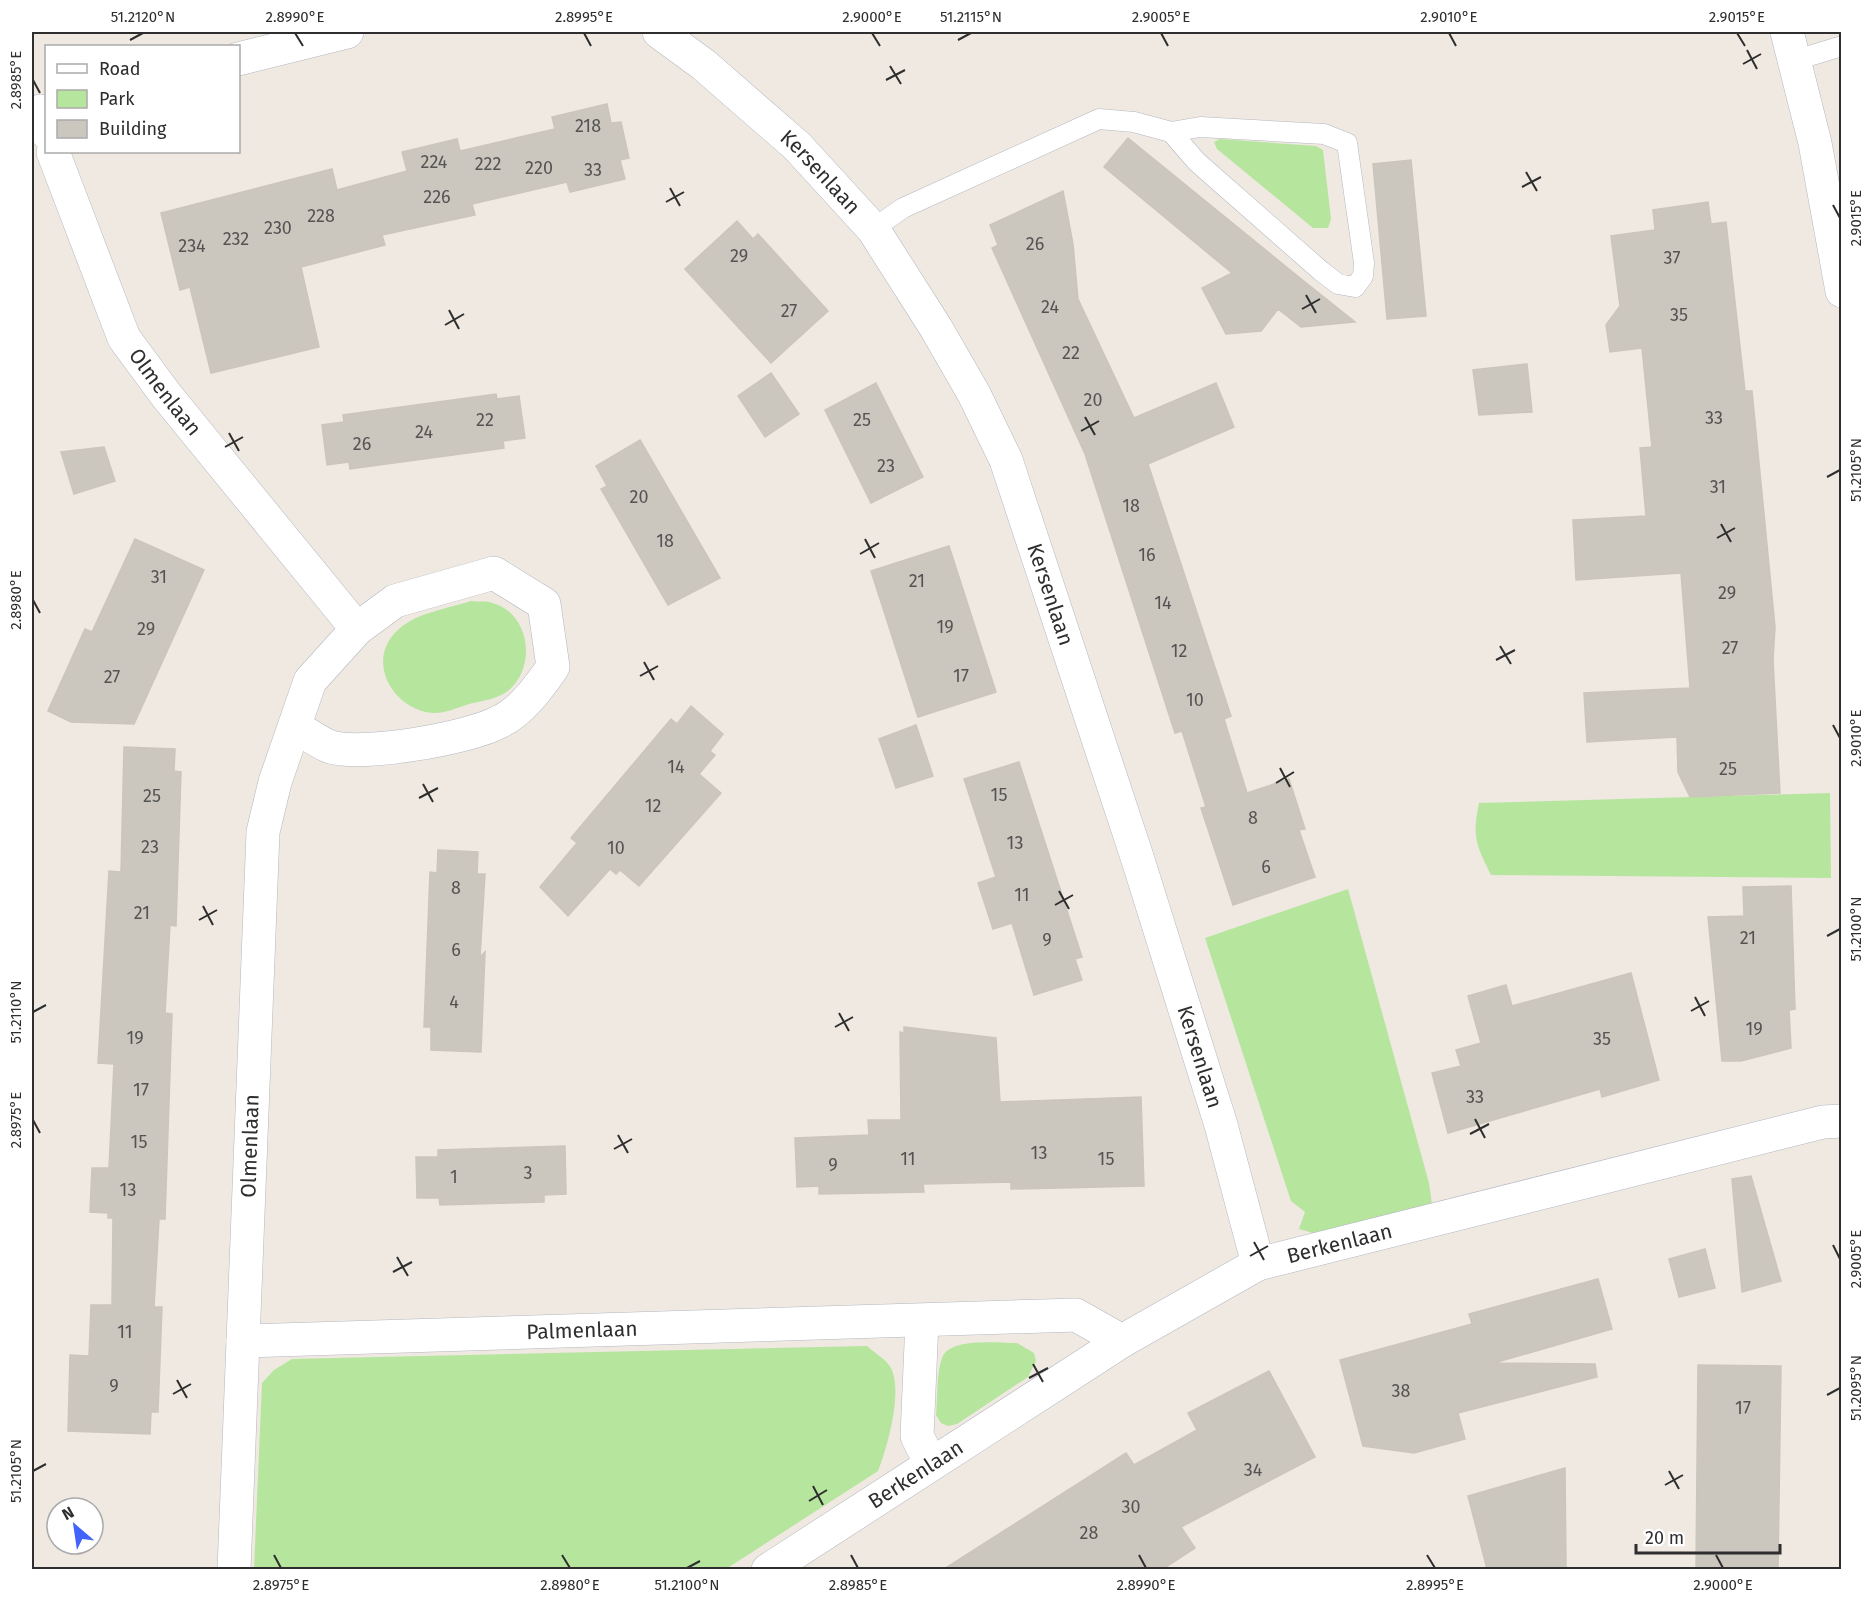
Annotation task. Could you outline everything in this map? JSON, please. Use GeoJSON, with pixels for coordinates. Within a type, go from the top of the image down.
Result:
{"type":"FeatureCollection","features":[{"type":"Feature","properties":{"kind":"street"},"geometry":{"type":"LineString","coordinates":[[240,59],[347,32]]}},
{"type":"Feature","properties":{"kind":"street","name":"Kersenlaan"},"geometry":{"type":"LineString","coordinates":[[659,32],[704,65],[797,146],[873,229],[936,328],[974,394],[1006,460],[1138,860],[1221,1125],[1258,1264]]}},
{"type":"Feature","properties":{"kind":"street"},"geometry":{"type":"LineString","coordinates":[[1791,46],[1815,143],[1842,291]]}},
{"type":"Feature","properties":{"kind":"street","name":"Olmenlaan"},"geometry":{"type":"LineString","coordinates":[[53,153],[124,338],[173,404],[357,629]]}},
{"type":"Feature","properties":{"kind":"street","name":"Olmenlaan"},"geometry":{"type":"LineString","coordinates":[[234,1569],[263,832],[275,782],[296,727],[310,681],[357,629],[395,601],[494,573],[544,604],[553,667],[534,694],[500,722],[453,738],[360,749],[329,746],[296,727]]}},
{"type":"Feature","properties":{"kind":"street","name":"Berkenlaan"},"geometry":{"type":"LineString","coordinates":[[768,1569],[1122,1341],[1258,1264],[1823,1122],[1842,1121]]}},
{"type":"Feature","properties":{"kind":"street","name":"Palmenlaan"},"geometry":{"type":"LineString","coordinates":[[243,1341],[1076,1315],[1122,1341]]}},
{"type":"Feature","properties":{"kind":"street"},"geometry":{"type":"LineString","coordinates":[[922,1321],[917,1436],[931,1464]]}},
{"type":"Feature","properties":{"kind":"lane"},"geometry":{"type":"LineString","coordinates":[[1791,46],[1842,46]]}},
{"type":"Feature","properties":{"kind":"lane"},"geometry":{"type":"LineString","coordinates":[[873,229],[903,208],[1099,119],[1134,122],[1171,132],[1200,127],[1313,133],[1339,138],[1347,143],[1364,263],[1363,276],[1355,287],[1338,284],[1321,271],[1197,162],[1171,132]]}},
{"type":"Feature","properties":{"kind":"green space"},"geometry":{"type":"Polygon","coordinates":[[[1220,139],[1316,146],[1323,150],[1331,219],[1328,228],[1313,228],[1217,149],[1214,142],[1220,139]]]}},
{"type":"Feature","properties":{"kind":"green space"},"geometry":{"type":"Polygon","coordinates":[[[471,601],[489,602],[503,607],[521,627],[526,653],[524,667],[518,679],[509,690],[500,696],[443,712],[420,710],[407,704],[388,682],[384,669],[384,655],[389,641],[399,629],[415,619],[471,601]]]}},
{"type":"Feature","properties":{"kind":"green space"},"geometry":{"type":"Polygon","coordinates":[[[1830,793],[1831,878],[1491,875],[1479,848],[1476,833],[1479,803],[1830,793]]]}},
{"type":"Feature","properties":{"kind":"green space"},"geometry":{"type":"Polygon","coordinates":[[[1348,889],[1429,1183],[1432,1204],[1316,1234],[1299,1229],[1305,1212],[1291,1201],[1205,938],[1348,889]]]}},
{"type":"Feature","properties":{"kind":"green space"},"geometry":{"type":"Polygon","coordinates":[[[1017,1343],[1034,1353],[1036,1361],[1028,1377],[957,1424],[948,1426],[941,1423],[936,1415],[938,1379],[940,1364],[946,1351],[964,1344],[1017,1343]]]}},
{"type":"Feature","properties":{"kind":"green space"},"geometry":{"type":"Polygon","coordinates":[[[867,1346],[889,1365],[895,1387],[890,1433],[878,1471],[726,1569],[254,1569],[262,1383],[274,1370],[292,1359],[867,1346]]]}},
{"type":"Feature","properties":{"kind":"building"},"geometry":{"type":"Polygon","coordinates":[[[607,104],[611,123],[621,122],[629,158],[620,160],[625,179],[570,192],[567,182],[472,204],[475,215],[382,235],[385,245],[301,267],[319,347],[211,373],[190,287],[180,290],[161,213],[332,169],[337,190],[407,171],[402,152],[457,139],[460,151],[555,129],[552,117],[607,104]]]}},
{"type":"Feature","properties":{"kind":"building"},"geometry":{"type":"Polygon","coordinates":[[[1128,138],[1355,322],[1301,327],[1278,309],[1261,331],[1226,334],[1202,288],[1232,273],[1104,167],[1128,138]]]}},
{"type":"Feature","properties":{"kind":"building"},"geometry":{"type":"Polygon","coordinates":[[[1411,160],[1426,316],[1387,319],[1373,164],[1411,160]]]}},
{"type":"Feature","properties":{"kind":"building"},"geometry":{"type":"Polygon","coordinates":[[[1063,191],[1073,244],[1078,299],[1134,418],[1216,383],[1234,427],[1148,464],[1231,716],[1224,719],[1247,793],[1289,779],[1305,829],[1299,830],[1315,877],[1233,905],[1201,808],[1206,807],[1182,731],[1175,733],[1085,454],[992,248],[998,245],[990,225],[1063,191]]]}},
{"type":"Feature","properties":{"kind":"building"},"geometry":{"type":"Polygon","coordinates":[[[1708,202],[1711,224],[1726,222],[1745,391],[1752,391],[1775,627],[1773,660],[1780,793],[1690,797],[1678,772],[1677,737],[1587,742],[1584,693],[1690,688],[1681,573],[1576,580],[1573,520],[1646,516],[1640,448],[1652,447],[1642,348],[1610,352],[1606,325],[1620,306],[1611,236],[1655,230],[1653,210],[1708,202]]]}},
{"type":"Feature","properties":{"kind":"building"},"geometry":{"type":"Polygon","coordinates":[[[737,221],[753,239],[758,234],[828,311],[771,363],[685,269],[737,221]]]}},
{"type":"Feature","properties":{"kind":"building"},"geometry":{"type":"Polygon","coordinates":[[[1527,364],[1532,412],[1479,415],[1473,370],[1527,364]]]}},
{"type":"Feature","properties":{"kind":"building"},"geometry":{"type":"Polygon","coordinates":[[[771,373],[799,414],[765,437],[738,396],[771,373]]]}},
{"type":"Feature","properties":{"kind":"building"},"geometry":{"type":"Polygon","coordinates":[[[876,383],[923,477],[871,503],[825,410],[876,383]]]}},
{"type":"Feature","properties":{"kind":"building"},"geometry":{"type":"Polygon","coordinates":[[[496,394],[497,399],[519,396],[525,438],[503,441],[504,448],[350,469],[349,462],[327,465],[322,425],[344,422],[343,415],[496,394]]]}},
{"type":"Feature","properties":{"kind":"building"},"geometry":{"type":"Polygon","coordinates":[[[640,440],[720,578],[668,605],[601,489],[607,486],[596,466],[640,440]]]}},
{"type":"Feature","properties":{"kind":"building"},"geometry":{"type":"Polygon","coordinates":[[[104,447],[115,481],[74,494],[61,452],[104,447]]]}},
{"type":"Feature","properties":{"kind":"building"},"geometry":{"type":"Polygon","coordinates":[[[135,539],[204,570],[134,724],[71,722],[48,711],[85,629],[92,632],[135,539]]]}},
{"type":"Feature","properties":{"kind":"building"},"geometry":{"type":"Polygon","coordinates":[[[949,546],[996,692],[918,717],[871,571],[949,546]]]}},
{"type":"Feature","properties":{"kind":"building"},"geometry":{"type":"Polygon","coordinates":[[[691,706],[723,734],[710,751],[715,755],[699,774],[721,793],[639,886],[620,870],[616,874],[610,869],[568,916],[540,887],[577,843],[571,838],[671,719],[677,724],[691,706]]]}},
{"type":"Feature","properties":{"kind":"building"},"geometry":{"type":"Polygon","coordinates":[[[916,725],[933,776],[896,788],[879,739],[916,725]]]}},
{"type":"Feature","properties":{"kind":"building"},"geometry":{"type":"Polygon","coordinates":[[[124,747],[175,749],[174,771],[181,772],[176,926],[170,925],[165,1013],[172,1014],[165,1219],[159,1219],[154,1307],[162,1307],[158,1412],[151,1412],[150,1434],[68,1431],[70,1355],[89,1356],[91,1305],[112,1305],[113,1218],[108,1218],[108,1213],[90,1212],[92,1168],[109,1168],[114,1064],[98,1063],[109,871],[121,872],[124,747]]]}},
{"type":"Feature","properties":{"kind":"building"},"geometry":{"type":"Polygon","coordinates":[[[1019,762],[1082,957],[1075,959],[1082,980],[1034,995],[1012,923],[993,929],[978,883],[996,877],[964,779],[1019,762]]]}},
{"type":"Feature","properties":{"kind":"building"},"geometry":{"type":"Polygon","coordinates":[[[438,850],[478,852],[477,874],[485,874],[480,957],[485,952],[481,1052],[431,1050],[431,1027],[424,1027],[430,872],[437,873],[438,850]]]}},
{"type":"Feature","properties":{"kind":"building"},"geometry":{"type":"Polygon","coordinates":[[[1791,886],[1795,1009],[1789,1010],[1791,1048],[1741,1061],[1722,1061],[1708,917],[1744,916],[1743,887],[1791,886]]]}},
{"type":"Feature","properties":{"kind":"building"},"geometry":{"type":"Polygon","coordinates":[[[1631,973],[1659,1080],[1602,1097],[1600,1089],[1448,1133],[1432,1073],[1461,1066],[1456,1050],[1481,1043],[1468,996],[1506,985],[1512,1006],[1631,973]]]}},
{"type":"Feature","properties":{"kind":"building"},"geometry":{"type":"Polygon","coordinates":[[[904,1027],[996,1038],[1000,1102],[1141,1097],[1144,1186],[1011,1189],[1011,1182],[923,1184],[924,1192],[819,1194],[819,1186],[797,1187],[795,1138],[869,1135],[868,1120],[901,1120],[900,1032],[904,1033],[904,1027]]]}},
{"type":"Feature","properties":{"kind":"building"},"geometry":{"type":"Polygon","coordinates":[[[565,1146],[566,1194],[544,1195],[544,1202],[440,1205],[439,1198],[417,1198],[416,1157],[438,1157],[438,1150],[565,1146]]]}},
{"type":"Feature","properties":{"kind":"building"},"geometry":{"type":"Polygon","coordinates":[[[1751,1176],[1781,1281],[1742,1292],[1732,1179],[1751,1176]]]}},
{"type":"Feature","properties":{"kind":"building"},"geometry":{"type":"Polygon","coordinates":[[[1705,1249],[1715,1288],[1679,1297],[1669,1259],[1705,1249]]]}},
{"type":"Feature","properties":{"kind":"building"},"geometry":{"type":"Polygon","coordinates":[[[1598,1279],[1612,1329],[1494,1363],[1595,1364],[1597,1377],[1458,1413],[1465,1439],[1414,1453],[1363,1446],[1340,1360],[1472,1324],[1469,1314],[1598,1279]]]}},
{"type":"Feature","properties":{"kind":"building"},"geometry":{"type":"Polygon","coordinates":[[[1698,1365],[1781,1366],[1778,1569],[1696,1569],[1698,1365]]]}},
{"type":"Feature","properties":{"kind":"building"},"geometry":{"type":"Polygon","coordinates":[[[1269,1371],[1315,1457],[1181,1527],[1195,1548],[1163,1569],[944,1569],[1126,1453],[1134,1465],[1197,1430],[1188,1413],[1269,1371]]]}},
{"type":"Feature","properties":{"kind":"building"},"geometry":{"type":"Polygon","coordinates":[[[1565,1468],[1566,1567],[1487,1569],[1468,1496],[1565,1468]]]}}]}
